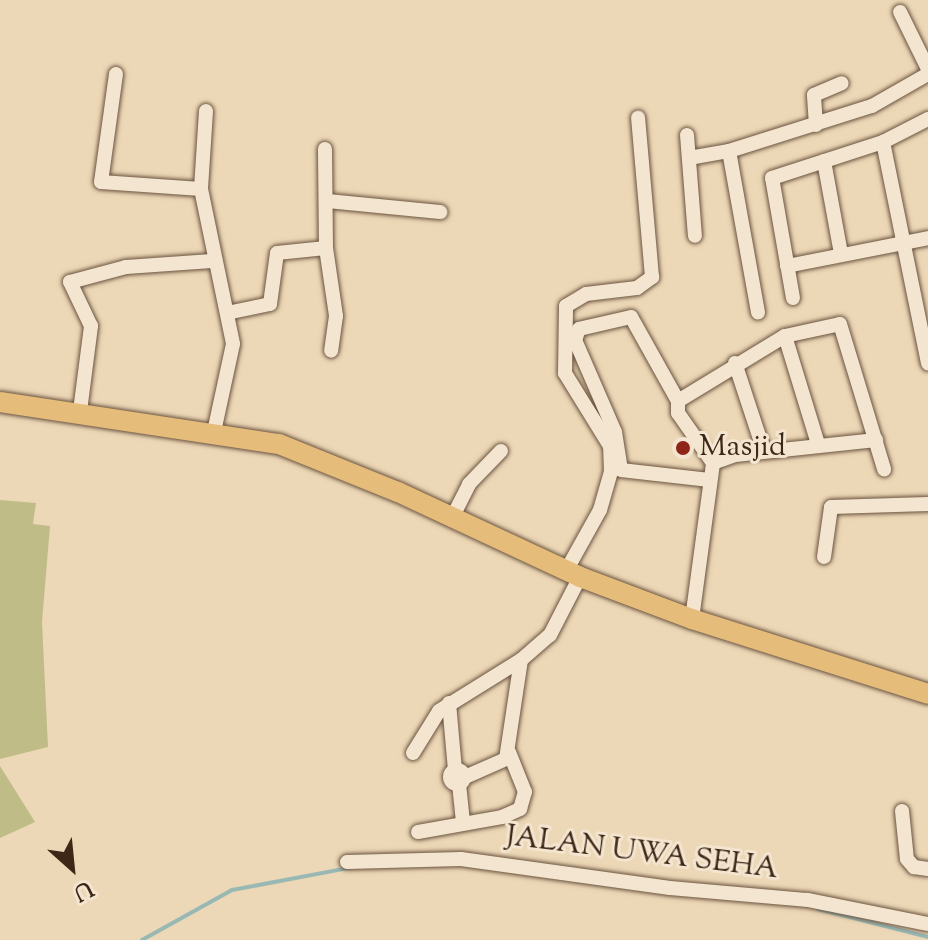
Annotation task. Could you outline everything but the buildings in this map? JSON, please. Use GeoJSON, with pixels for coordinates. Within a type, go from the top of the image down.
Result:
{"type":"FeatureCollection","features":[{"type":"Feature","properties":{"kind":"main road"},"geometry":{"type":"LineString","coordinates":[[0,402],[80,411],[279,444],[453,516],[573,574],[692,619],[928,694]]}},
{"type":"Feature","properties":{"kind":"street"},"geometry":{"type":"LineString","coordinates":[[689,158],[729,151],[872,106],[928,72],[900,12]]}},
{"type":"Feature","properties":{"kind":"street"},"geometry":{"type":"LineString","coordinates":[[116,74],[101,182],[201,189]]}},
{"type":"Feature","properties":{"kind":"street"},"geometry":{"type":"LineString","coordinates":[[816,125],[814,95],[842,83]]}},
{"type":"Feature","properties":{"kind":"street"},"geometry":{"type":"LineString","coordinates":[[206,111],[201,189],[212,261],[227,313],[232,364],[214,432]]}},
{"type":"Feature","properties":{"kind":"street"},"geometry":{"type":"LineString","coordinates":[[413,753],[428,722],[449,703],[521,660],[550,635],[600,510],[611,472],[610,446],[565,373],[566,306],[586,294],[630,290],[652,277],[638,118]]}},
{"type":"Feature","properties":{"kind":"street"},"geometry":{"type":"LineString","coordinates":[[793,298],[770,182],[883,142],[928,119]]}},
{"type":"Feature","properties":{"kind":"street"},"geometry":{"type":"LineString","coordinates":[[687,135],[695,236]]}},
{"type":"Feature","properties":{"kind":"street"},"geometry":{"type":"LineString","coordinates":[[883,142],[928,363]]}},
{"type":"Feature","properties":{"kind":"street"},"geometry":{"type":"LineString","coordinates":[[325,149],[326,248],[336,316],[331,351]]}},
{"type":"Feature","properties":{"kind":"street"},"geometry":{"type":"LineString","coordinates":[[729,151],[758,312]]}},
{"type":"Feature","properties":{"kind":"street"},"geometry":{"type":"LineString","coordinates":[[824,161],[841,254]]}},
{"type":"Feature","properties":{"kind":"street"},"geometry":{"type":"LineString","coordinates":[[327,201],[440,212]]}},
{"type":"Feature","properties":{"kind":"street"},"geometry":{"type":"LineString","coordinates":[[787,266],[928,238]]}},
{"type":"Feature","properties":{"kind":"street"},"geometry":{"type":"LineString","coordinates":[[227,313],[261,310],[270,304],[277,253],[326,248]]}},
{"type":"Feature","properties":{"kind":"street"},"geometry":{"type":"LineString","coordinates":[[80,411],[91,326],[70,282],[126,267],[212,261]]}},
{"type":"Feature","properties":{"kind":"street"},"geometry":{"type":"LineString","coordinates":[[692,619],[713,463],[678,413],[678,401],[631,317],[579,329],[575,340],[615,432],[621,470],[709,480]]}},
{"type":"Feature","properties":{"kind":"street"},"geometry":{"type":"LineString","coordinates":[[678,401],[735,363],[785,336],[829,324],[846,328],[884,469]]}},
{"type":"Feature","properties":{"kind":"street"},"geometry":{"type":"LineString","coordinates":[[785,336],[818,444]]}},
{"type":"Feature","properties":{"kind":"street"},"geometry":{"type":"LineString","coordinates":[[735,363],[764,451]]}},
{"type":"Feature","properties":{"kind":"street"},"geometry":{"type":"LineString","coordinates":[[713,463],[764,451],[876,440]]}},
{"type":"Feature","properties":{"kind":"street"},"geometry":{"type":"LineString","coordinates":[[453,516],[469,484],[501,451]]}},
{"type":"Feature","properties":{"kind":"street"},"geometry":{"type":"LineString","coordinates":[[824,557],[831,507],[855,502],[928,504]]}},
{"type":"Feature","properties":{"kind":"street"},"geometry":{"type":"LineString","coordinates":[[460,777],[506,759],[521,660]]}},
{"type":"Feature","properties":{"kind":"street"},"geometry":{"type":"LineString","coordinates":[[449,703],[463,823]]}},
{"type":"Feature","properties":{"kind":"street"},"geometry":{"type":"LineString","coordinates":[[418,832],[502,817],[525,803],[509,752]]}},
{"type":"Feature","properties":{"kind":"street"},"geometry":{"type":"LineString","coordinates":[[902,811],[907,859],[914,867],[928,869]]}},
{"type":"Feature","properties":{"kind":"street","name":"JALAN UWA SEHA"},"geometry":{"type":"LineString","coordinates":[[347,862],[461,859],[670,888],[808,900],[928,924]]}},
{"type":"Feature","properties":{"kind":"shaded area"},"geometry":{"type":"Polygon","coordinates":[[[0,500],[36,503],[33,524],[50,526],[42,622],[48,747],[0,759],[0,500]]]}},
{"type":"Feature","properties":{"kind":"shaded area"},"geometry":{"type":"Polygon","coordinates":[[[0,766],[35,822],[0,838],[0,766]]]}},
{"type":"Feature","properties":{"kind":"waterway"},"geometry":{"type":"LineString","coordinates":[[142,940],[232,890],[348,868]]}},
{"type":"Feature","properties":{"kind":"waterway"},"geometry":{"type":"LineString","coordinates":[[818,909],[928,937]]}},
{"type":"Feature","properties":{"kind":"place","name":"Masjid"},"geometry":{"type":"Point","coordinates":[683,448]}}]}
